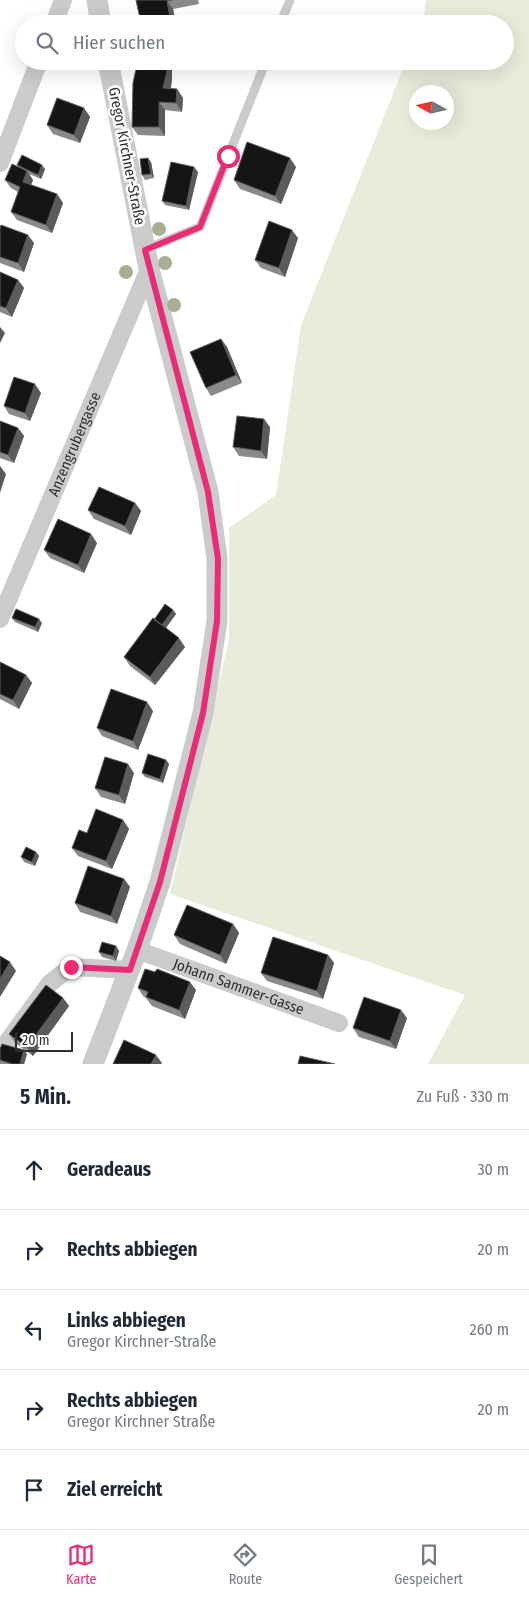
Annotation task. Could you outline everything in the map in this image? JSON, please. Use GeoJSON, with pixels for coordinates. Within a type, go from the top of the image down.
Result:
{"type":"FeatureCollection","features":[{"type":"Feature","properties":{"kind":"street"},"geometry":{"type":"LineString","coordinates":[[57,15],[63,0]]}},
{"type":"Feature","properties":{"kind":"street"},"geometry":{"type":"LineString","coordinates":[[97,0],[100,15]]}},
{"type":"Feature","properties":{"kind":"street"},"geometry":{"type":"LineString","coordinates":[[0,164],[36,70]]}},
{"type":"Feature","properties":{"kind":"street","name":"Gregor Kirchner-Straße"},"geometry":{"type":"LineString","coordinates":[[93,1064],[133,960],[160,882],[203,713],[217,621],[218,559],[208,492],[147,259],[110,70]]}},
{"type":"Feature","properties":{"kind":"street","name":"Anzengrubergasse"},"geometry":{"type":"LineString","coordinates":[[0,620],[147,259]]}},
{"type":"Feature","properties":{"kind":"street","name":"Johann Sammer-Gasse"},"geometry":{"type":"LineString","coordinates":[[0,1052],[50,984],[71,967],[133,960],[339,1023]]}},
{"type":"Feature","properties":{"kind":"lane"},"geometry":{"type":"LineString","coordinates":[[284,15],[290,0]]}},
{"type":"Feature","properties":{"kind":"lane"},"geometry":{"type":"LineString","coordinates":[[147,259],[200,227],[262,70]]}},
{"type":"Feature","properties":{"kind":"green space"},"geometry":{"type":"Polygon","coordinates":[[[426,0],[529,0],[529,1064],[428,1064],[465,995],[170,894],[229,639],[229,528],[276,495],[301,325],[402,70],[514,70],[514,15],[424,15],[426,0]]]}},
{"type":"Feature","properties":{"kind":"building"},"geometry":{"type":"Polygon","coordinates":[[[136,0],[172,0],[167,1],[170,15],[139,15],[136,0]]]}},
{"type":"Feature","properties":{"kind":"building"},"geometry":{"type":"Polygon","coordinates":[[[136,70],[167,70],[163,88],[177,89],[176,103],[159,102],[159,127],[132,127],[133,83],[136,70]]]}},
{"type":"Feature","properties":{"kind":"building"},"geometry":{"type":"Polygon","coordinates":[[[57,98],[84,108],[74,135],[47,125],[57,98]]]}},
{"type":"Feature","properties":{"kind":"building"},"geometry":{"type":"Polygon","coordinates":[[[247,142],[290,158],[275,196],[234,180],[247,142]]]}},
{"type":"Feature","properties":{"kind":"building"},"geometry":{"type":"Polygon","coordinates":[[[22,155],[42,165],[38,175],[17,165],[22,155]]]}},
{"type":"Feature","properties":{"kind":"building"},"geometry":{"type":"Polygon","coordinates":[[[148,158],[151,174],[142,175],[140,159],[148,158]]]}},
{"type":"Feature","properties":{"kind":"building"},"geometry":{"type":"Polygon","coordinates":[[[171,162],[194,167],[186,206],[162,201],[171,162]]]}},
{"type":"Feature","properties":{"kind":"building"},"geometry":{"type":"Polygon","coordinates":[[[12,164],[27,171],[23,182],[57,194],[46,225],[11,212],[20,187],[5,180],[12,164]]]}},
{"type":"Feature","properties":{"kind":"building"},"geometry":{"type":"Polygon","coordinates":[[[269,221],[292,230],[279,268],[255,260],[269,221]]]}},
{"type":"Feature","properties":{"kind":"building"},"geometry":{"type":"Polygon","coordinates":[[[1,225],[28,235],[18,263],[0,257],[1,225]]]}},
{"type":"Feature","properties":{"kind":"building"},"geometry":{"type":"Polygon","coordinates":[[[0,272],[18,280],[6,308],[0,306],[0,272]]]}},
{"type":"Feature","properties":{"kind":"building"},"geometry":{"type":"Polygon","coordinates":[[[221,339],[236,375],[206,388],[190,352],[221,339]]]}},
{"type":"Feature","properties":{"kind":"building"},"geometry":{"type":"Polygon","coordinates":[[[14,377],[35,384],[25,413],[4,406],[14,377]]]}},
{"type":"Feature","properties":{"kind":"building"},"geometry":{"type":"Polygon","coordinates":[[[237,416],[264,419],[261,451],[233,447],[237,416]]]}},
{"type":"Feature","properties":{"kind":"building"},"geometry":{"type":"Polygon","coordinates":[[[0,421],[18,428],[8,455],[0,452],[0,421]]]}},
{"type":"Feature","properties":{"kind":"building"},"geometry":{"type":"Polygon","coordinates":[[[99,487],[135,503],[125,526],[88,510],[99,487]]]}},
{"type":"Feature","properties":{"kind":"building"},"geometry":{"type":"Polygon","coordinates":[[[58,519],[91,534],[78,565],[44,550],[58,519]]]}},
{"type":"Feature","properties":{"kind":"building"},"geometry":{"type":"Polygon","coordinates":[[[165,604],[173,610],[162,625],[154,620],[165,604]]]}},
{"type":"Feature","properties":{"kind":"building"},"geometry":{"type":"Polygon","coordinates":[[[16,609],[39,619],[35,627],[12,618],[16,609]]]}},
{"type":"Feature","properties":{"kind":"building"},"geometry":{"type":"Polygon","coordinates":[[[153,618],[179,638],[150,677],[124,657],[153,618]]]}},
{"type":"Feature","properties":{"kind":"building"},"geometry":{"type":"Polygon","coordinates":[[[0,662],[26,675],[13,700],[0,694],[0,662]]]}},
{"type":"Feature","properties":{"kind":"building"},"geometry":{"type":"Polygon","coordinates":[[[111,689],[147,702],[133,741],[97,728],[111,689]]]}},
{"type":"Feature","properties":{"kind":"building"},"geometry":{"type":"Polygon","coordinates":[[[148,754],[166,760],[160,779],[142,773],[148,754]]]}},
{"type":"Feature","properties":{"kind":"building"},"geometry":{"type":"Polygon","coordinates":[[[105,757],[128,764],[119,795],[95,788],[105,757]]]}},
{"type":"Feature","properties":{"kind":"building"},"geometry":{"type":"Polygon","coordinates":[[[96,809],[123,820],[106,861],[72,848],[79,830],[87,833],[96,809]]]}},
{"type":"Feature","properties":{"kind":"building"},"geometry":{"type":"Polygon","coordinates":[[[26,847],[36,852],[32,862],[21,857],[26,847]]]}},
{"type":"Feature","properties":{"kind":"building"},"geometry":{"type":"Polygon","coordinates":[[[88,866],[124,879],[111,916],[75,903],[88,866]]]}},
{"type":"Feature","properties":{"kind":"building"},"geometry":{"type":"Polygon","coordinates":[[[187,905],[233,924],[220,955],[174,935],[187,905]]]}},
{"type":"Feature","properties":{"kind":"building"},"geometry":{"type":"Polygon","coordinates":[[[273,937],[328,955],[317,991],[261,973],[273,937]]]}},
{"type":"Feature","properties":{"kind":"building"},"geometry":{"type":"Polygon","coordinates":[[[102,942],[116,946],[113,956],[99,952],[102,942]]]}},
{"type":"Feature","properties":{"kind":"building"},"geometry":{"type":"Polygon","coordinates":[[[0,956],[10,962],[0,979],[0,956]]]}},
{"type":"Feature","properties":{"kind":"building"},"geometry":{"type":"Polygon","coordinates":[[[145,969],[155,972],[157,969],[190,982],[179,1010],[146,997],[148,992],[138,988],[145,969]]]}},
{"type":"Feature","properties":{"kind":"building"},"geometry":{"type":"Polygon","coordinates":[[[46,985],[63,998],[27,1047],[9,1034],[46,985]]]}},
{"type":"Feature","properties":{"kind":"building"},"geometry":{"type":"Polygon","coordinates":[[[364,997],[401,1010],[390,1041],[353,1028],[364,997]]]}},
{"type":"Feature","properties":{"kind":"building"},"geometry":{"type":"Polygon","coordinates":[[[124,1040],[156,1055],[151,1064],[113,1064],[124,1040]]]}},
{"type":"Feature","properties":{"kind":"building"},"geometry":{"type":"Polygon","coordinates":[[[2,1044],[24,1050],[20,1064],[12,1064],[0,1060],[2,1044]]]}},
{"type":"Feature","properties":{"kind":"building"},"geometry":{"type":"Polygon","coordinates":[[[300,1056],[335,1064],[298,1064],[300,1056]]]}},
{"type":"Feature","properties":{"kind":"route"},"geometry":{"type":"LineString","coordinates":[[71,967],[130,970],[160,882],[203,713],[217,621],[218,559],[208,492],[145,250],[200,227],[228,156]]}}]}
